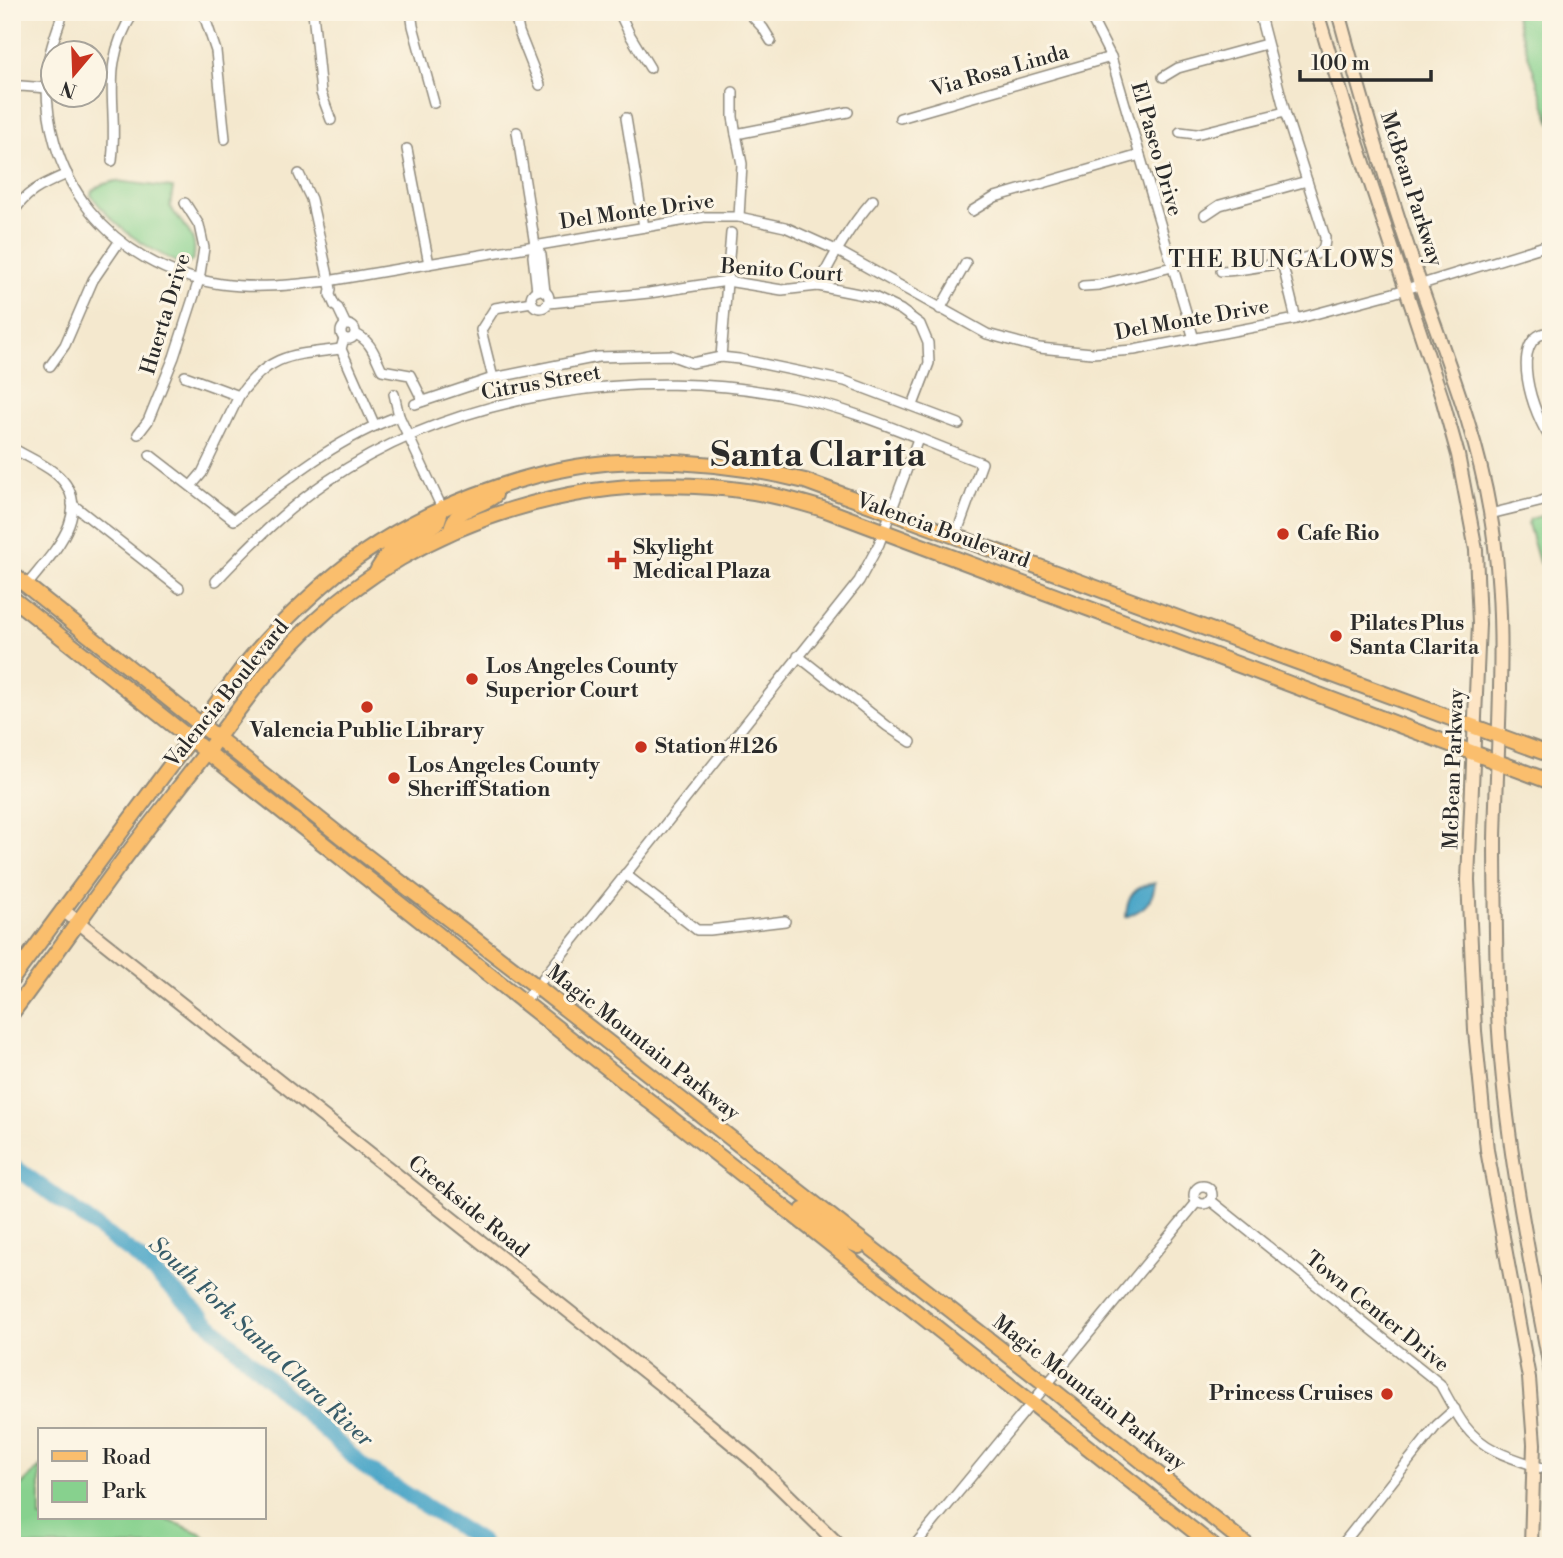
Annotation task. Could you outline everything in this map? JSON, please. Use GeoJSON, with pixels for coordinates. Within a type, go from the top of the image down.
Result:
{"type":"FeatureCollection","features":[{"type":"Feature","properties":{"kind":"main road","name":"McBean Parkway"},"geometry":{"type":"LineString","coordinates":[[1317,12],[1347,112],[1442,398],[1471,516],[1478,570],[1468,880],[1475,1031],[1487,1150],[1529,1378],[1534,1464],[1531,1546]]}},
{"type":"Feature","properties":{"kind":"main road","name":"McBean Parkway"},"geometry":{"type":"LineString","coordinates":[[1338,12],[1360,94],[1421,284],[1463,402],[1481,466],[1490,513],[1500,614],[1499,763],[1495,838],[1497,989],[1501,1056],[1512,1163],[1551,1373]]}},
{"type":"Feature","properties":{"kind":"main road","name":"Valencia Boulevard"},"geometry":{"type":"LineString","coordinates":[[12,979],[100,856],[247,663],[322,585],[400,530],[442,509],[499,487],[572,469],[646,461],[721,465],[778,474],[835,490],[1551,755]]}},
{"type":"Feature","properties":{"kind":"main road"},"geometry":{"type":"LineString","coordinates":[[690,486],[692,477],[697,472],[758,479],[778,474]]}},
{"type":"Feature","properties":{"kind":"main road","name":"Valencia Boulevard"},"geometry":{"type":"LineString","coordinates":[[12,1013],[216,738],[264,676],[306,630],[376,573],[451,531],[511,509],[556,497],[617,488],[690,486],[754,492],[789,499],[884,531],[1551,782]]}},
{"type":"Feature","properties":{"kind":"main road"},"geometry":{"type":"LineString","coordinates":[[451,531],[457,515],[488,501],[499,487]]}},
{"type":"Feature","properties":{"kind":"main road"},"geometry":{"type":"LineString","coordinates":[[376,573],[389,552],[438,523],[442,509]]}},
{"type":"Feature","properties":{"kind":"main road","name":"Magic Mountain Parkway"},"geometry":{"type":"LineString","coordinates":[[12,574],[201,723],[216,738],[1048,1385],[1248,1546]]}},
{"type":"Feature","properties":{"kind":"main road","name":"Magic Mountain Parkway"},"geometry":{"type":"LineString","coordinates":[[12,598],[1213,1546]]}},
{"type":"Feature","properties":{"kind":"main road","name":"Creekside Road"},"geometry":{"type":"LineString","coordinates":[[63,910],[664,1387],[752,1460],[840,1546]]}},
{"type":"Feature","properties":{"kind":"main road"},"geometry":{"type":"LineString","coordinates":[[783,1207],[794,1204],[840,1238],[874,1251]]}},
{"type":"Feature","properties":{"kind":"street","name":"Del Monte Drive"},"geometry":{"type":"LineString","coordinates":[[56,38],[63,12]]}},
{"type":"Feature","properties":{"kind":"street"},"geometry":{"type":"LineString","coordinates":[[111,161],[115,135],[111,97],[112,70],[119,40],[134,12]]}},
{"type":"Feature","properties":{"kind":"street"},"geometry":{"type":"LineString","coordinates":[[203,12],[216,51],[225,139]]}},
{"type":"Feature","properties":{"kind":"street"},"geometry":{"type":"LineString","coordinates":[[313,12],[321,93],[331,120]]}},
{"type":"Feature","properties":{"kind":"street"},"geometry":{"type":"LineString","coordinates":[[411,12],[435,103]]}},
{"type":"Feature","properties":{"kind":"street"},"geometry":{"type":"LineString","coordinates":[[515,12],[519,32],[540,85]]}},
{"type":"Feature","properties":{"kind":"street"},"geometry":{"type":"LineString","coordinates":[[620,12],[629,35],[649,68]]}},
{"type":"Feature","properties":{"kind":"street"},"geometry":{"type":"LineString","coordinates":[[748,12],[771,41]]}},
{"type":"Feature","properties":{"kind":"street","name":"El Paseo Drive"},"geometry":{"type":"LineString","coordinates":[[1088,12],[1111,57],[1194,339]]}},
{"type":"Feature","properties":{"kind":"street"},"geometry":{"type":"LineString","coordinates":[[1221,271],[1237,271],[1320,253],[1325,246],[1325,237],[1284,112],[1259,12]]}},
{"type":"Feature","properties":{"kind":"street"},"geometry":{"type":"LineString","coordinates":[[1163,77],[1178,68],[1266,44]]}},
{"type":"Feature","properties":{"kind":"street","name":"Via Rosa Linda"},"geometry":{"type":"LineString","coordinates":[[900,118],[1111,57]]}},
{"type":"Feature","properties":{"kind":"street"},"geometry":{"type":"LineString","coordinates":[[12,88],[38,87]]}},
{"type":"Feature","properties":{"kind":"street"},"geometry":{"type":"LineString","coordinates":[[733,92],[733,117],[742,164],[739,217]]}},
{"type":"Feature","properties":{"kind":"street","name":"Del Monte Drive"},"geometry":{"type":"LineString","coordinates":[[49,108],[55,147],[66,174],[91,212],[119,242],[146,260],[200,280],[250,286],[286,286],[328,281],[704,217],[739,217],[785,227],[836,250],[940,309],[996,337],[1021,345],[1091,353],[1134,350],[1296,319],[1551,244]]}},
{"type":"Feature","properties":{"kind":"street"},"geometry":{"type":"LineString","coordinates":[[736,134],[848,112]]}},
{"type":"Feature","properties":{"kind":"street"},"geometry":{"type":"LineString","coordinates":[[1180,132],[1196,134],[1284,112]]}},
{"type":"Feature","properties":{"kind":"street"},"geometry":{"type":"LineString","coordinates":[[626,118],[644,227]]}},
{"type":"Feature","properties":{"kind":"street"},"geometry":{"type":"LineString","coordinates":[[517,132],[535,245],[533,256],[541,291],[550,298],[549,303],[541,308],[535,307],[532,296],[541,291]]}},
{"type":"Feature","properties":{"kind":"street"},"geometry":{"type":"LineString","coordinates":[[407,149],[429,264]]}},
{"type":"Feature","properties":{"kind":"street"},"geometry":{"type":"LineString","coordinates":[[972,211],[995,197],[1140,155]]}},
{"type":"Feature","properties":{"kind":"street"},"geometry":{"type":"LineString","coordinates":[[12,215],[19,202],[37,187],[66,174]]}},
{"type":"Feature","properties":{"kind":"street"},"geometry":{"type":"LineString","coordinates":[[299,174],[311,199],[331,292],[335,293],[346,325],[353,327],[355,334]]}},
{"type":"Feature","properties":{"kind":"street"},"geometry":{"type":"LineString","coordinates":[[1205,215],[1220,205],[1307,181]]}},
{"type":"Feature","properties":{"kind":"street"},"geometry":{"type":"LineString","coordinates":[[818,286],[836,250],[854,222],[873,200]]}},
{"type":"Feature","properties":{"kind":"street","name":"Huerta Drive"},"geometry":{"type":"LineString","coordinates":[[138,434],[148,421],[169,369],[200,280],[204,248],[199,225],[185,203]]}},
{"type":"Feature","properties":{"kind":"street"},"geometry":{"type":"LineString","coordinates":[[721,357],[731,233]]}},
{"type":"Feature","properties":{"kind":"street"},"geometry":{"type":"LineString","coordinates":[[50,366],[65,345],[93,280],[119,242]]}},
{"type":"Feature","properties":{"kind":"street"},"geometry":{"type":"LineString","coordinates":[[1282,262],[1296,319]]}},
{"type":"Feature","properties":{"kind":"street"},"geometry":{"type":"LineString","coordinates":[[940,309],[966,263]]}},
{"type":"Feature","properties":{"kind":"street"},"geometry":{"type":"LineString","coordinates":[[1083,286],[1099,285],[1172,267]]}},
{"type":"Feature","properties":{"kind":"street","name":"Benito Court"},"geometry":{"type":"LineString","coordinates":[[549,303],[636,295],[727,281],[782,290],[818,286],[874,297],[901,310],[919,324],[928,343],[929,363],[913,405]]}},
{"type":"Feature","properties":{"kind":"street"},"geometry":{"type":"LineString","coordinates":[[493,378],[481,330],[495,309],[532,302]]}},
{"type":"Feature","properties":{"kind":"street"},"geometry":{"type":"LineString","coordinates":[[346,325],[341,329],[344,338],[341,349],[375,426]]}},
{"type":"Feature","properties":{"kind":"street"},"geometry":{"type":"LineString","coordinates":[[1551,332],[1543,332],[1534,337],[1528,345],[1525,365],[1536,413],[1551,439]]}},
{"type":"Feature","properties":{"kind":"street"},"geometry":{"type":"LineString","coordinates":[[355,334],[368,343],[382,370],[411,375],[419,402],[493,378],[598,357],[670,355],[692,363],[721,357],[845,381],[959,424]]}},
{"type":"Feature","properties":{"kind":"street"},"geometry":{"type":"LineString","coordinates":[[344,338],[351,339],[355,334]]}},
{"type":"Feature","properties":{"kind":"street"},"geometry":{"type":"LineString","coordinates":[[191,486],[207,462],[239,396],[270,363],[290,355],[341,349]]}},
{"type":"Feature","properties":{"kind":"street"},"geometry":{"type":"LineString","coordinates":[[185,376],[239,396]]}},
{"type":"Feature","properties":{"kind":"street","name":"Citrus Street"},"geometry":{"type":"LineString","coordinates":[[216,581],[260,536],[327,482],[409,438],[496,404],[578,390],[652,384],[761,391],[795,397],[869,419],[982,463],[956,535]]}},
{"type":"Feature","properties":{"kind":"street"},"geometry":{"type":"LineString","coordinates":[[394,394],[399,416],[442,509]]}},
{"type":"Feature","properties":{"kind":"street"},"geometry":{"type":"LineString","coordinates":[[150,455],[234,520],[327,452],[399,416]]}},
{"type":"Feature","properties":{"kind":"street"},"geometry":{"type":"LineString","coordinates":[[524,1002],[859,581],[869,566],[884,531],[918,439]]}},
{"type":"Feature","properties":{"kind":"street"},"geometry":{"type":"LineString","coordinates":[[12,448],[55,474],[63,482],[72,504],[70,526],[66,535],[27,585]]}},
{"type":"Feature","properties":{"kind":"street"},"geometry":{"type":"LineString","coordinates":[[1490,513],[1551,497]]}},
{"type":"Feature","properties":{"kind":"street"},"geometry":{"type":"LineString","coordinates":[[72,504],[180,588]]}},
{"type":"Feature","properties":{"kind":"street"},"geometry":{"type":"LineString","coordinates":[[798,656],[911,742]]}},
{"type":"Feature","properties":{"kind":"street"},"geometry":{"type":"LineString","coordinates":[[625,874],[697,930],[785,921]]}},
{"type":"Feature","properties":{"kind":"street"},"geometry":{"type":"LineString","coordinates":[[1202,1186],[1211,1191],[1210,1200],[1204,1204],[1198,1202],[1195,1192],[1202,1186]]}},
{"type":"Feature","properties":{"kind":"street","name":"Town Center Drive"},"geometry":{"type":"LineString","coordinates":[[1210,1200],[1440,1384],[1464,1425],[1477,1439],[1503,1455],[1551,1471]]}},
{"type":"Feature","properties":{"kind":"street"},"geometry":{"type":"LineString","coordinates":[[914,1546],[1198,1202]]}},
{"type":"Feature","properties":{"kind":"street"},"geometry":{"type":"LineString","coordinates":[[1341,1546],[1437,1425],[1455,1409]]}},
{"type":"Feature","properties":{"kind":"green space"},"geometry":{"type":"Polygon","coordinates":[[[1514,12],[1551,12],[1551,124],[1514,12]]]}},
{"type":"Feature","properties":{"kind":"green space"},"geometry":{"type":"Polygon","coordinates":[[[116,181],[173,188],[170,206],[192,237],[193,260],[185,266],[180,264],[142,243],[111,218],[91,195],[92,191],[101,185],[116,181]]]}},
{"type":"Feature","properties":{"kind":"green space"},"geometry":{"type":"Polygon","coordinates":[[[1551,515],[1551,563],[1544,565],[1539,562],[1528,524],[1530,519],[1551,515]]]}},
{"type":"Feature","properties":{"kind":"green space"},"geometry":{"type":"Polygon","coordinates":[[[38,1469],[38,1520],[168,1520],[200,1533],[213,1546],[12,1546],[12,1495],[38,1469]]]}},
{"type":"Feature","properties":{"kind":"water"},"geometry":{"type":"Polygon","coordinates":[[[1155,883],[1152,896],[1146,905],[1126,917],[1133,893],[1155,883]]]}},
{"type":"Feature","properties":{"kind":"waterway","name":"South Fork Santa Clara River"},"geometry":{"type":"LineString","coordinates":[[12,1165],[135,1255],[364,1467],[484,1546]]}},
{"type":"Feature","properties":{"kind":"place","name":"Cafe Rio"},"geometry":{"type":"Point","coordinates":[1283,534]}},
{"type":"Feature","properties":{"kind":"place","name":"Skylight Medical Plaza"},"geometry":{"type":"Point","coordinates":[617,560]}},
{"type":"Feature","properties":{"kind":"place","name":"Pilates Plus Santa Clarita"},"geometry":{"type":"Point","coordinates":[1336,636]}},
{"type":"Feature","properties":{"kind":"place","name":"Los Angeles County Superior Court"},"geometry":{"type":"Point","coordinates":[472,679]}},
{"type":"Feature","properties":{"kind":"place","name":"Valencia Public Library"},"geometry":{"type":"Point","coordinates":[367,707]}},
{"type":"Feature","properties":{"kind":"place","name":"Station #126"},"geometry":{"type":"Point","coordinates":[641,747]}},
{"type":"Feature","properties":{"kind":"place","name":"Los Angeles County Sheriff Station"},"geometry":{"type":"Point","coordinates":[394,778]}},
{"type":"Feature","properties":{"kind":"place","name":"Princess Cruises"},"geometry":{"type":"Point","coordinates":[1387,1394]}},
{"type":"Feature","properties":{"kind":"district","name":"THE BUNGALOWS"},"geometry":{"type":"Point","coordinates":[1282,260]}},
{"type":"Feature","properties":{"kind":"district","name":"Santa Clarita"},"geometry":{"type":"Point","coordinates":[818,455]}}]}
